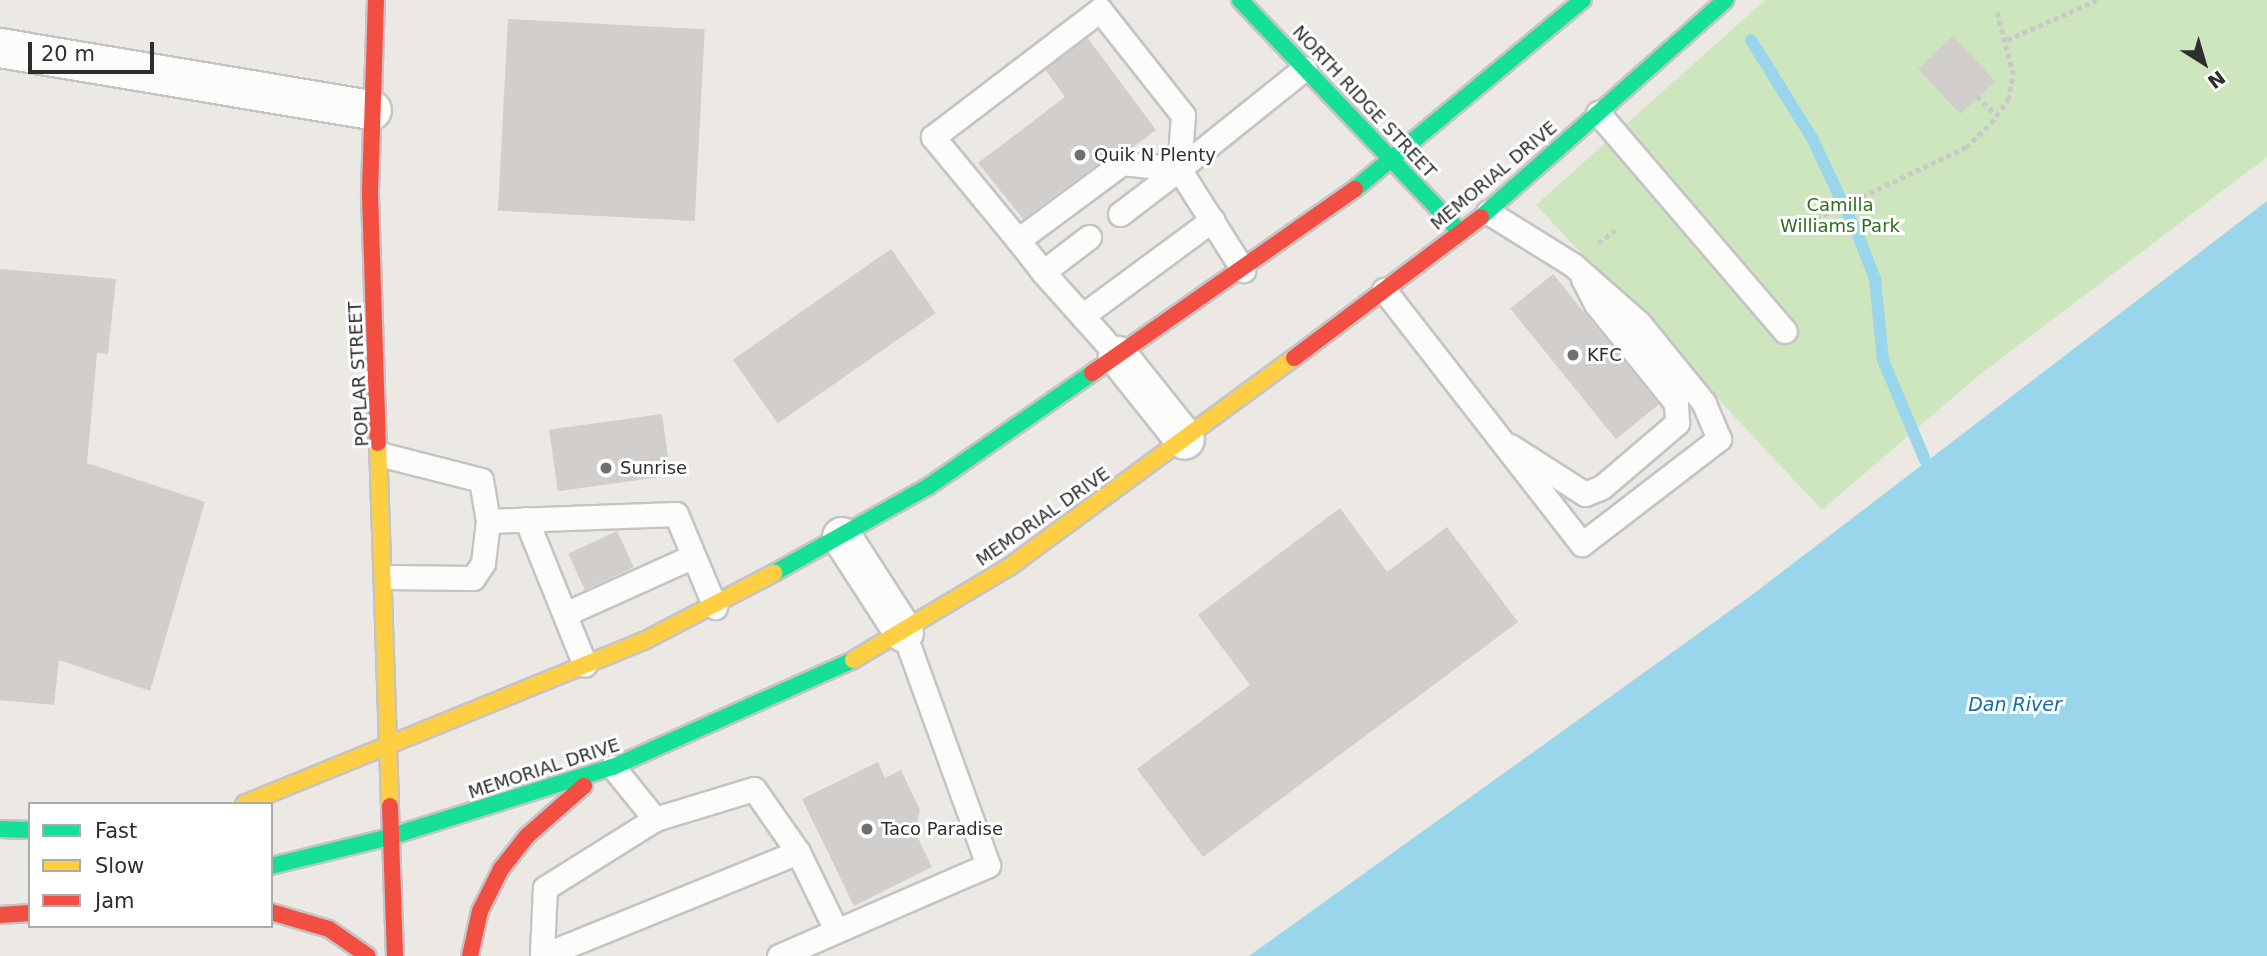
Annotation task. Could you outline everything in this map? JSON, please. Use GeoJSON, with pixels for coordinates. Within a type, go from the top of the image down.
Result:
{"type":"FeatureCollection","features":[{"type":"Feature","properties":{"kind":"main road","name":"POPLAR STREET"},"geometry":{"type":"LineString","coordinates":[[376,0],[370,195],[387,576],[389,838],[395,956]]}},
{"type":"Feature","properties":{"kind":"main road","name":"NORTH RIDGE STREET"},"geometry":{"type":"LineString","coordinates":[[1240,0],[1460,231]]}},
{"type":"Feature","properties":{"kind":"main road"},"geometry":{"type":"LineString","coordinates":[[249,802],[585,666],[715,607],[842,537],[1243,271],[1392,161],[1583,0]]}},
{"type":"Feature","properties":{"kind":"main road","name":"MEMORIAL DRIVE"},"geometry":{"type":"LineString","coordinates":[[273,866],[389,838],[607,769],[816,680],[904,633],[1009,568],[1185,440],[1488,212],[1725,0]]}},
{"type":"Feature","properties":{"kind":"main road"},"geometry":{"type":"LineString","coordinates":[[470,956],[480,911],[502,869],[527,836],[607,769]]}},
{"type":"Feature","properties":{"kind":"main road"},"geometry":{"type":"LineString","coordinates":[[0,829],[28,830]]}},
{"type":"Feature","properties":{"kind":"main road"},"geometry":{"type":"LineString","coordinates":[[0,915],[28,913]]}},
{"type":"Feature","properties":{"kind":"main road"},"geometry":{"type":"LineString","coordinates":[[273,913],[329,929],[368,956]]}},
{"type":"Feature","properties":{"kind":"street"},"geometry":{"type":"LineString","coordinates":[[0,48],[373,110]]}},
{"type":"Feature","properties":{"kind":"street"},"geometry":{"type":"LineString","coordinates":[[1118,356],[1185,440]]}},
{"type":"Feature","properties":{"kind":"street"},"geometry":{"type":"LineString","coordinates":[[842,537],[904,633]]}},
{"type":"Feature","properties":{"kind":"lane"},"geometry":{"type":"LineString","coordinates":[[1118,356],[1043,272],[933,136],[1100,10],[1183,115],[1180,169],[1243,271]]}},
{"type":"Feature","properties":{"kind":"lane"},"geometry":{"type":"LineString","coordinates":[[1120,214],[1305,68]]}},
{"type":"Feature","properties":{"kind":"lane"},"geometry":{"type":"LineString","coordinates":[[1598,113],[1785,331]]}},
{"type":"Feature","properties":{"kind":"lane"},"geometry":{"type":"LineString","coordinates":[[1018,240],[1122,163],[1180,169]]}},
{"type":"Feature","properties":{"kind":"lane"},"geometry":{"type":"LineString","coordinates":[[1384,290],[1582,544],[1719,439],[1704,403],[1639,323],[1580,270],[1488,212]]}},
{"type":"Feature","properties":{"kind":"lane"},"geometry":{"type":"LineString","coordinates":[[1082,316],[1212,220]]}},
{"type":"Feature","properties":{"kind":"lane"},"geometry":{"type":"LineString","coordinates":[[1043,272],[1089,237]]}},
{"type":"Feature","properties":{"kind":"lane"},"geometry":{"type":"LineString","coordinates":[[1499,440],[1585,494],[1602,487],[1677,423],[1676,403],[1596,304],[1580,270]]}},
{"type":"Feature","properties":{"kind":"lane"},"geometry":{"type":"LineString","coordinates":[[383,455],[481,480],[488,521],[483,563],[473,578],[387,576]]}},
{"type":"Feature","properties":{"kind":"lane"},"geometry":{"type":"LineString","coordinates":[[488,521],[676,514],[691,557],[715,607]]}},
{"type":"Feature","properties":{"kind":"lane"},"geometry":{"type":"LineString","coordinates":[[527,519],[585,666]]}},
{"type":"Feature","properties":{"kind":"lane"},"geometry":{"type":"LineString","coordinates":[[565,614],[691,557]]}},
{"type":"Feature","properties":{"kind":"lane"},"geometry":{"type":"LineString","coordinates":[[779,956],[988,865],[904,633]]}},
{"type":"Feature","properties":{"kind":"lane"},"geometry":{"type":"LineString","coordinates":[[607,769],[655,819]]}},
{"type":"Feature","properties":{"kind":"lane"},"geometry":{"type":"LineString","coordinates":[[798,852],[541,955],[545,888],[655,819],[754,789],[798,852],[836,930]]}},
{"type":"Feature","properties":{"kind":"path"},"geometry":{"type":"LineString","coordinates":[[2007,40],[2097,0]]}},
{"type":"Feature","properties":{"kind":"path"},"geometry":{"type":"LineString","coordinates":[[1785,233],[1862,200],[1966,147],[1996,115],[2013,75],[2007,40],[1997,12]]}},
{"type":"Feature","properties":{"kind":"path"},"geometry":{"type":"LineString","coordinates":[[1977,96],[1996,115]]}},
{"type":"Feature","properties":{"kind":"green space","name":"Camilla Williams Park"},"geometry":{"type":"Polygon","coordinates":[[[1765,0],[2267,0],[2267,157],[1978,376],[1822,510],[1536,205],[1765,0]]]}},
{"type":"Feature","properties":{"kind":"water","name":"Dan River"},"geometry":{"type":"Polygon","coordinates":[[[2267,201],[2267,956],[1249,956],[1752,595],[2267,201]]]}},
{"type":"Feature","properties":{"kind":"building"},"geometry":{"type":"Polygon","coordinates":[[[508,19],[705,29],[695,221],[498,211],[508,19]]]}},
{"type":"Feature","properties":{"kind":"building"},"geometry":{"type":"Polygon","coordinates":[[[1953,36],[1995,81],[1960,114],[1918,69],[1953,36]]]}},
{"type":"Feature","properties":{"kind":"building"},"geometry":{"type":"Polygon","coordinates":[[[1087,37],[1156,130],[1129,150],[1114,152],[1023,219],[978,163],[1065,97],[1045,69],[1087,37]]]}},
{"type":"Feature","properties":{"kind":"building"},"geometry":{"type":"Polygon","coordinates":[[[891,249],[936,313],[778,424],[733,360],[891,249]]]}},
{"type":"Feature","properties":{"kind":"building"},"geometry":{"type":"Polygon","coordinates":[[[0,269],[116,279],[108,354],[97,353],[87,463],[205,502],[150,691],[59,660],[54,705],[0,700],[0,269]]]}},
{"type":"Feature","properties":{"kind":"building"},"geometry":{"type":"Polygon","coordinates":[[[1553,274],[1659,405],[1616,439],[1510,309],[1553,274]]]}},
{"type":"Feature","properties":{"kind":"building"},"geometry":{"type":"Polygon","coordinates":[[[662,414],[671,475],[558,491],[549,430],[662,414]]]}},
{"type":"Feature","properties":{"kind":"building"},"geometry":{"type":"Polygon","coordinates":[[[1340,508],[1387,572],[1447,527],[1518,622],[1203,857],[1137,769],[1250,685],[1198,615],[1340,508]]]}},
{"type":"Feature","properties":{"kind":"building"},"geometry":{"type":"Polygon","coordinates":[[[617,531],[634,567],[585,590],[568,554],[617,531]]]}},
{"type":"Feature","properties":{"kind":"building"},"geometry":{"type":"Polygon","coordinates":[[[878,762],[885,778],[901,770],[920,810],[915,832],[932,867],[854,906],[802,799],[878,762]]]}},
{"type":"Feature","properties":{"kind":"waterway"},"geometry":{"type":"LineString","coordinates":[[1751,40],[1812,138],[1857,233],[1875,279],[1883,360],[1925,460]]}},
{"type":"Feature","properties":{"kind":"traffic: fast"},"geometry":{"type":"LineString","coordinates":[[1240,0],[1459,231]]}},
{"type":"Feature","properties":{"kind":"traffic: fast"},"geometry":{"type":"LineString","coordinates":[[1355,189],[1583,0]]}},
{"type":"Feature","properties":{"kind":"traffic: fast"},"geometry":{"type":"LineString","coordinates":[[1481,217],[1725,0]]}},
{"type":"Feature","properties":{"kind":"traffic: fast"},"geometry":{"type":"LineString","coordinates":[[774,573],[929,486],[1092,373]]}},
{"type":"Feature","properties":{"kind":"traffic: fast"},"geometry":{"type":"LineString","coordinates":[[273,866],[389,837],[613,767],[853,660]]}},
{"type":"Feature","properties":{"kind":"traffic: fast"},"geometry":{"type":"LineString","coordinates":[[0,829],[28,830]]}},
{"type":"Feature","properties":{"kind":"traffic: slow"},"geometry":{"type":"LineString","coordinates":[[853,660],[1009,567],[1294,358]]}},
{"type":"Feature","properties":{"kind":"traffic: slow"},"geometry":{"type":"LineString","coordinates":[[378,443],[390,806]]}},
{"type":"Feature","properties":{"kind":"traffic: slow"},"geometry":{"type":"LineString","coordinates":[[249,802],[644,641],[774,573]]}},
{"type":"Feature","properties":{"kind":"traffic: jam"},"geometry":{"type":"LineString","coordinates":[[376,0],[370,195],[378,443]]}},
{"type":"Feature","properties":{"kind":"traffic: jam"},"geometry":{"type":"LineString","coordinates":[[1092,373],[1355,189]]}},
{"type":"Feature","properties":{"kind":"traffic: jam"},"geometry":{"type":"LineString","coordinates":[[1294,358],[1481,217]]}},
{"type":"Feature","properties":{"kind":"traffic: jam"},"geometry":{"type":"LineString","coordinates":[[470,956],[480,911],[501,869],[527,836],[584,786]]}},
{"type":"Feature","properties":{"kind":"traffic: jam"},"geometry":{"type":"LineString","coordinates":[[390,806],[395,956]]}},
{"type":"Feature","properties":{"kind":"traffic: jam"},"geometry":{"type":"LineString","coordinates":[[0,915],[28,913]]}},
{"type":"Feature","properties":{"kind":"traffic: jam"},"geometry":{"type":"LineString","coordinates":[[273,913],[329,929],[368,956]]}},
{"type":"Feature","properties":{"kind":"place","name":"Quik N Plenty"},"geometry":{"type":"Point","coordinates":[1080,155]}},
{"type":"Feature","properties":{"kind":"place","name":"KFC"},"geometry":{"type":"Point","coordinates":[1573,355]}},
{"type":"Feature","properties":{"kind":"place","name":"Sunrise"},"geometry":{"type":"Point","coordinates":[606,468]}},
{"type":"Feature","properties":{"kind":"place","name":"Taco Paradise"},"geometry":{"type":"Point","coordinates":[867,829]}}]}
